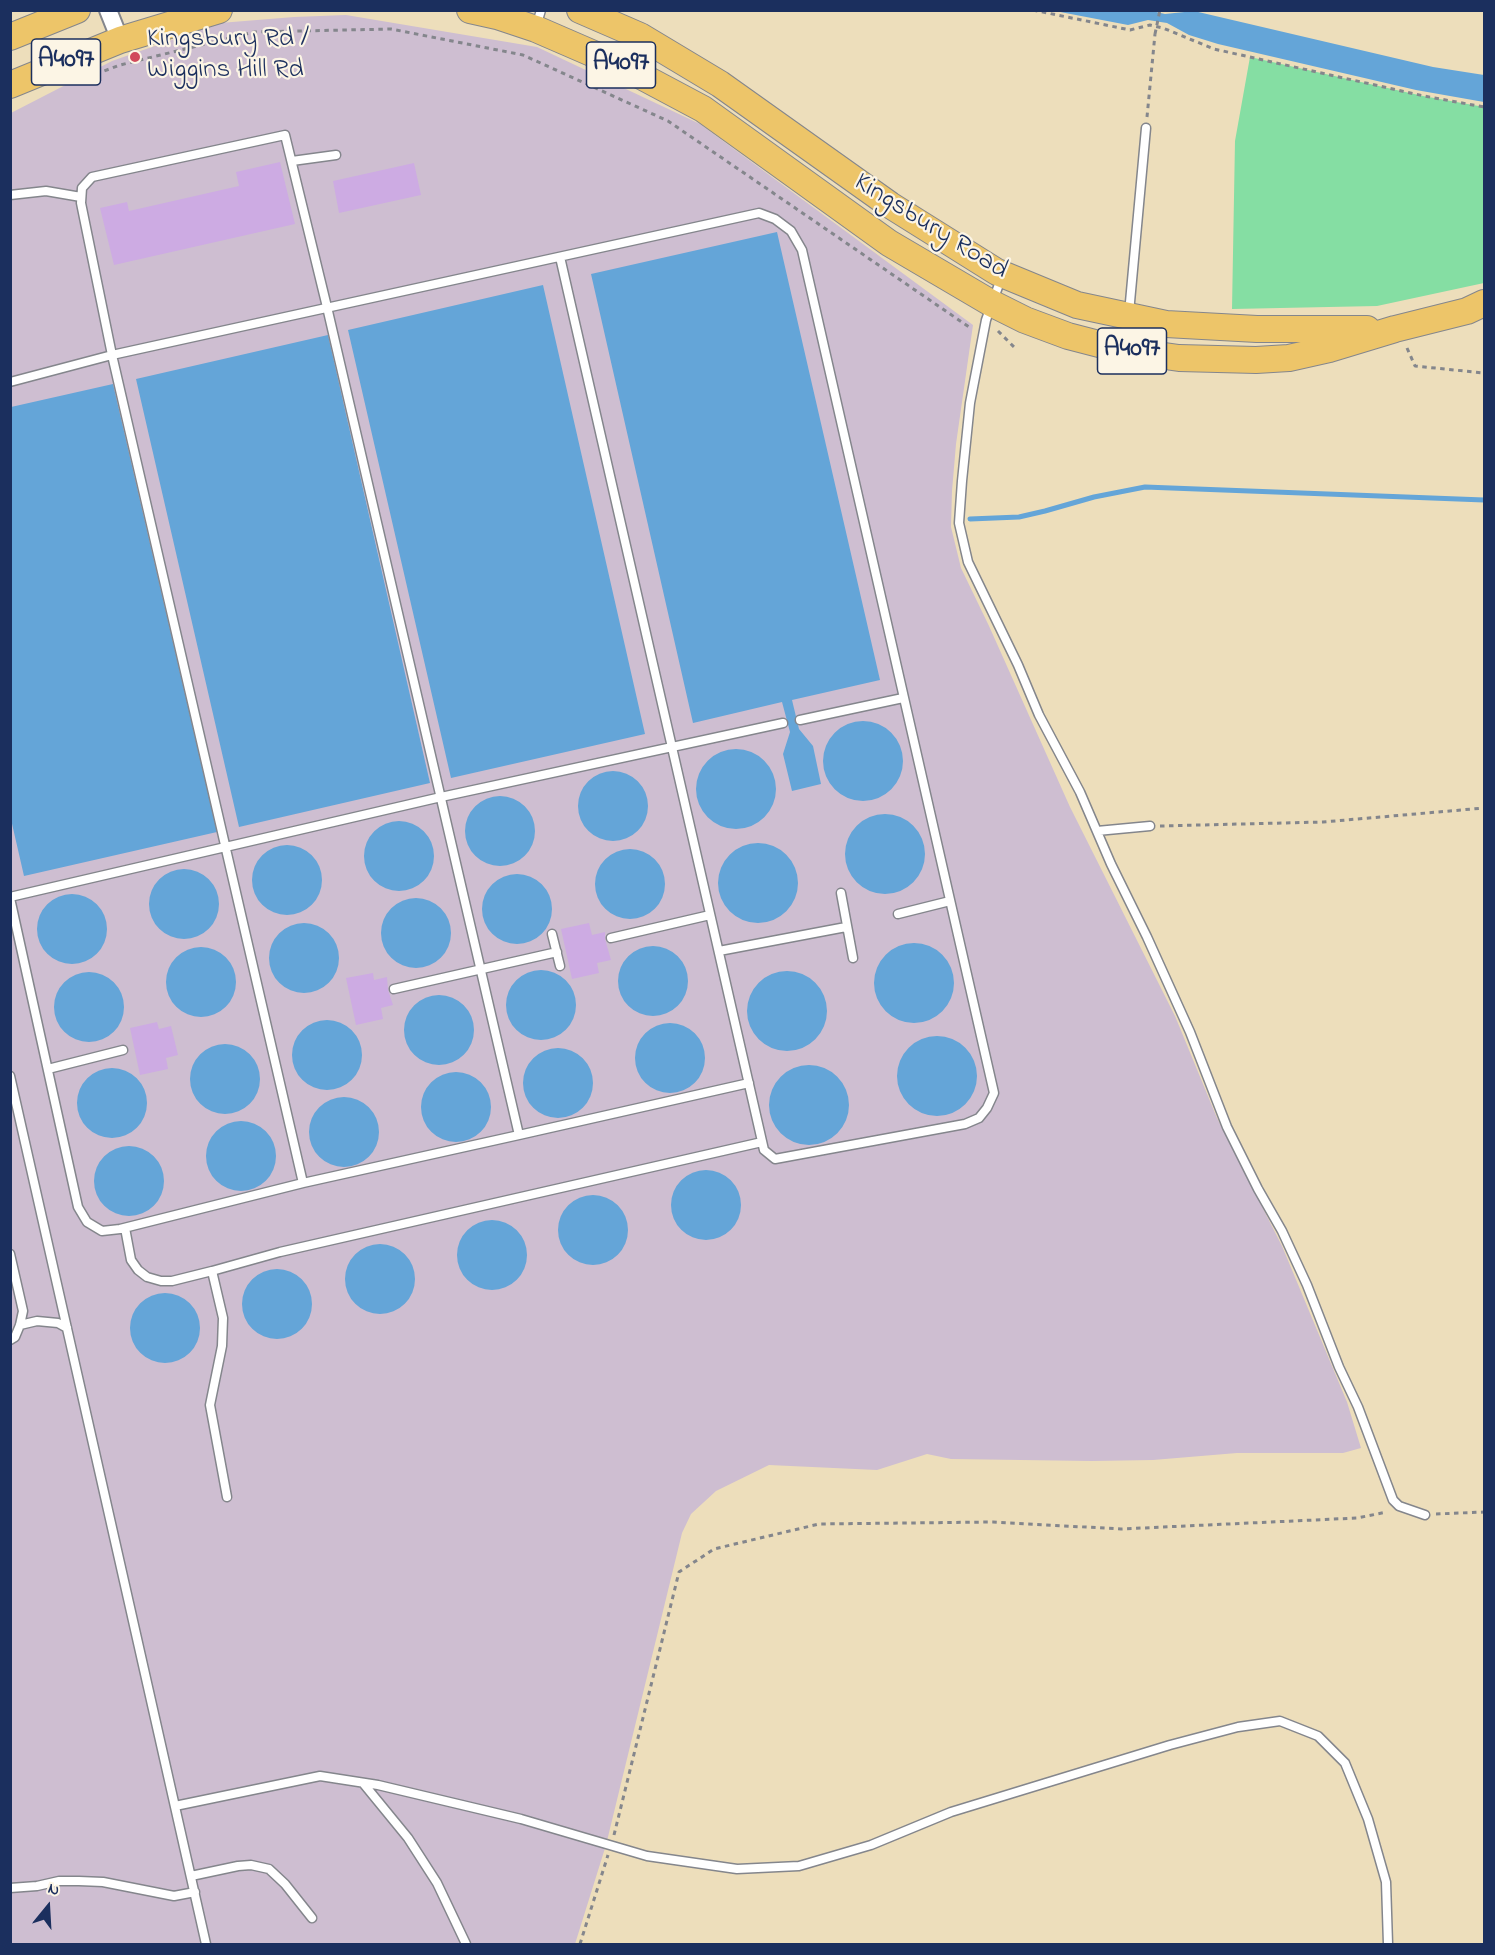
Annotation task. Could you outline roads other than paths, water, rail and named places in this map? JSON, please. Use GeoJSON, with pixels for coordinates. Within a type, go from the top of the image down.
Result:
{"type":"FeatureCollection","features":[{"type":"Feature","properties":{"kind":"main road","name":"A4097"},"geometry":{"type":"LineString","coordinates":[[10,37],[77,10]]}},
{"type":"Feature","properties":{"kind":"main road","name":"A4097"},"geometry":{"type":"LineString","coordinates":[[11,85],[120,40],[219,10]]}},
{"type":"Feature","properties":{"kind":"main road","name":"Kingsbury Road"},"geometry":{"type":"LineString","coordinates":[[471,10],[497,16],[538,20],[703,109],[988,312],[1025,320],[1068,336],[1122,350],[1179,357],[1256,360],[1289,358],[1329,350],[1395,329],[1467,311],[1485,303]]}},
{"type":"Feature","properties":{"kind":"main road","name":"Kingsbury Road"},"geometry":{"type":"LineString","coordinates":[[580,10],[640,36],[720,84],[890,205],[1002,274],[1077,305],[1166,324],[1257,329],[1395,329]]}},
{"type":"Feature","properties":{"kind":"street"},"geometry":{"type":"LineString","coordinates":[[108,10],[120,40]]}},
{"type":"Feature","properties":{"kind":"lane"},"geometry":{"type":"LineString","coordinates":[[1129,316],[1146,128]]}},
{"type":"Feature","properties":{"kind":"lane"},"geometry":{"type":"LineString","coordinates":[[303,1183],[112,355],[81,197],[82,189],[92,177],[285,135],[519,1135]]}},
{"type":"Feature","properties":{"kind":"lane"},"geometry":{"type":"LineString","coordinates":[[292,161],[336,155]]}},
{"type":"Feature","properties":{"kind":"lane"},"geometry":{"type":"LineString","coordinates":[[10,195],[46,191],[81,197]]}},
{"type":"Feature","properties":{"kind":"lane"},"geometry":{"type":"LineString","coordinates":[[10,382],[112,355],[759,213],[775,219],[791,231],[801,250],[994,1093],[979,1118],[965,1124],[775,1159],[764,1150],[560,257]]}},
{"type":"Feature","properties":{"kind":"lane"},"geometry":{"type":"LineString","coordinates":[[1002,274],[988,312],[973,385],[959,523],[968,562],[1040,715],[1080,792],[1111,864],[1147,937],[1190,1032],[1227,1127],[1282,1231],[1307,1285],[1339,1367],[1358,1407],[1393,1500],[1399,1506],[1425,1515]]}},
{"type":"Feature","properties":{"kind":"lane"},"geometry":{"type":"LineString","coordinates":[[800,720],[903,698]]}},
{"type":"Feature","properties":{"kind":"lane"},"geometry":{"type":"LineString","coordinates":[[749,1083],[303,1183],[125,1228],[102,1231],[87,1222],[78,1207],[10,897],[441,797],[783,723]]}},
{"type":"Feature","properties":{"kind":"lane"},"geometry":{"type":"LineString","coordinates":[[1097,831],[1150,826]]}},
{"type":"Feature","properties":{"kind":"lane"},"geometry":{"type":"LineString","coordinates":[[841,893],[853,958]]}},
{"type":"Feature","properties":{"kind":"lane"},"geometry":{"type":"LineString","coordinates":[[898,914],[950,901]]}},
{"type":"Feature","properties":{"kind":"lane"},"geometry":{"type":"LineString","coordinates":[[611,938],[710,915]]}},
{"type":"Feature","properties":{"kind":"lane"},"geometry":{"type":"LineString","coordinates":[[719,951],[846,927]]}},
{"type":"Feature","properties":{"kind":"lane"},"geometry":{"type":"LineString","coordinates":[[552,934],[561,966]]}},
{"type":"Feature","properties":{"kind":"lane"},"geometry":{"type":"LineString","coordinates":[[394,989],[557,952]]}},
{"type":"Feature","properties":{"kind":"lane"},"geometry":{"type":"LineString","coordinates":[[48,1069],[123,1050]]}},
{"type":"Feature","properties":{"kind":"lane"},"geometry":{"type":"LineString","coordinates":[[10,1076],[206,1944]]}},
{"type":"Feature","properties":{"kind":"lane"},"geometry":{"type":"LineString","coordinates":[[125,1228],[131,1260],[138,1270],[147,1277],[172,1281],[280,1252],[762,1142]]}},
{"type":"Feature","properties":{"kind":"lane"},"geometry":{"type":"LineString","coordinates":[[10,1254],[23,1311],[15,1337],[10,1340]]}},
{"type":"Feature","properties":{"kind":"lane"},"geometry":{"type":"LineString","coordinates":[[212,1271],[222,1318],[222,1346],[210,1405],[227,1497]]}},
{"type":"Feature","properties":{"kind":"lane"},"geometry":{"type":"LineString","coordinates":[[20,1325],[37,1321],[58,1323],[68,1328]]}},
{"type":"Feature","properties":{"kind":"lane"},"geometry":{"type":"LineString","coordinates":[[175,1806],[320,1776],[363,1783],[521,1819],[647,1856],[737,1869],[799,1866],[870,1845],[951,1812],[1170,1745],[1238,1727],[1280,1721],[1318,1736],[1345,1763],[1368,1819],[1386,1882],[1388,1944]]}},
{"type":"Feature","properties":{"kind":"lane"},"geometry":{"type":"LineString","coordinates":[[363,1783],[408,1838],[437,1883],[466,1944]]}},
{"type":"Feature","properties":{"kind":"lane"},"geometry":{"type":"LineString","coordinates":[[191,1876],[238,1866],[251,1865],[269,1869],[285,1884],[312,1918]]}},
{"type":"Feature","properties":{"kind":"lane"},"geometry":{"type":"LineString","coordinates":[[10,1888],[37,1886],[58,1881],[79,1881],[103,1882],[174,1896],[195,1892]]}},
{"type":"Feature","properties":{"kind":"water"},"geometry":{"type":"Polygon","coordinates":[[[1055,11],[1152,11],[1165,14],[1194,11],[1433,67],[1484,75],[1484,102],[1416,90],[1218,44],[1189,35],[1167,23],[1148,20],[1128,25],[1055,11]]]}},
{"type":"Feature","properties":{"kind":"water"},"geometry":{"type":"Polygon","coordinates":[[[777,232],[880,680],[792,700],[799,729],[813,746],[821,784],[792,791],[783,754],[790,732],[782,702],[693,723],[591,274],[777,232]]]}},
{"type":"Feature","properties":{"kind":"water"},"geometry":{"type":"Polygon","coordinates":[[[543,285],[645,734],[451,778],[348,330],[543,285]]]}},
{"type":"Feature","properties":{"kind":"water"},"geometry":{"type":"Polygon","coordinates":[[[328,335],[430,783],[239,827],[136,379],[328,335]]]}},
{"type":"Feature","properties":{"kind":"water"},"geometry":{"type":"Polygon","coordinates":[[[113,384],[217,832],[24,876],[10,815],[11,407],[113,384]]]}},
{"type":"Feature","properties":{"kind":"water"},"geometry":{"type":"Polygon","coordinates":[[[863,721],[878,724],[891,733],[900,746],[903,761],[900,776],[891,789],[878,798],[863,801],[848,798],[835,789],[826,776],[823,761],[826,746],[835,733],[848,724],[863,721]]]}},
{"type":"Feature","properties":{"kind":"water"},"geometry":{"type":"Polygon","coordinates":[[[736,749],[751,752],[764,761],[773,774],[776,789],[773,804],[764,817],[751,826],[736,829],[721,826],[708,817],[699,804],[696,789],[699,774],[708,761],[721,752],[736,749]]]}},
{"type":"Feature","properties":{"kind":"water"},"geometry":{"type":"Polygon","coordinates":[[[613,771],[626,774],[638,781],[645,793],[648,806],[645,819],[638,831],[626,838],[613,841],[600,838],[588,831],[581,819],[578,806],[581,793],[588,781],[600,774],[613,771]]]}},
{"type":"Feature","properties":{"kind":"water"},"geometry":{"type":"Polygon","coordinates":[[[500,796],[513,799],[525,806],[532,818],[535,831],[532,844],[525,856],[513,863],[500,866],[487,863],[475,856],[468,844],[465,831],[468,818],[475,806],[487,799],[500,796]]]}},
{"type":"Feature","properties":{"kind":"water"},"geometry":{"type":"Polygon","coordinates":[[[885,814],[900,817],[913,826],[922,839],[925,854],[922,869],[913,882],[900,891],[885,894],[870,891],[857,882],[848,869],[845,854],[848,839],[857,826],[870,817],[885,814]]]}},
{"type":"Feature","properties":{"kind":"water"},"geometry":{"type":"Polygon","coordinates":[[[399,821],[412,824],[424,831],[431,843],[434,856],[431,869],[424,881],[412,888],[399,891],[386,888],[374,881],[367,869],[364,856],[367,843],[374,831],[386,824],[399,821]]]}},
{"type":"Feature","properties":{"kind":"water"},"geometry":{"type":"Polygon","coordinates":[[[758,843],[773,846],[786,855],[795,868],[798,883],[795,898],[786,911],[773,920],[758,923],[743,920],[730,911],[721,898],[718,883],[721,868],[730,855],[743,846],[758,843]]]}},
{"type":"Feature","properties":{"kind":"water"},"geometry":{"type":"Polygon","coordinates":[[[287,845],[300,848],[312,855],[319,867],[322,880],[319,893],[312,905],[300,912],[287,915],[274,912],[262,905],[255,893],[252,880],[255,867],[262,855],[274,848],[287,845]]]}},
{"type":"Feature","properties":{"kind":"water"},"geometry":{"type":"Polygon","coordinates":[[[630,849],[643,852],[655,859],[662,871],[665,884],[662,897],[655,909],[643,916],[630,919],[617,916],[605,909],[598,897],[595,884],[598,871],[605,859],[617,852],[630,849]]]}},
{"type":"Feature","properties":{"kind":"water"},"geometry":{"type":"Polygon","coordinates":[[[184,869],[197,872],[209,879],[216,891],[219,904],[216,917],[209,929],[197,936],[184,939],[171,936],[159,929],[152,917],[149,904],[152,891],[159,879],[171,872],[184,869]]]}},
{"type":"Feature","properties":{"kind":"water"},"geometry":{"type":"Polygon","coordinates":[[[517,874],[530,877],[542,884],[549,896],[552,909],[549,922],[542,934],[530,941],[517,944],[504,941],[492,934],[485,922],[482,909],[485,896],[492,884],[504,877],[517,874]]]}},
{"type":"Feature","properties":{"kind":"water"},"geometry":{"type":"Polygon","coordinates":[[[72,894],[85,897],[97,904],[104,916],[107,929],[104,942],[97,954],[85,961],[72,964],[59,961],[47,954],[40,942],[37,929],[40,916],[47,904],[59,897],[72,894]]]}},
{"type":"Feature","properties":{"kind":"water"},"geometry":{"type":"Polygon","coordinates":[[[416,898],[429,901],[441,908],[448,920],[451,933],[448,946],[441,958],[429,965],[416,968],[403,965],[391,958],[384,946],[381,933],[384,920],[391,908],[403,901],[416,898]]]}},
{"type":"Feature","properties":{"kind":"water"},"geometry":{"type":"Polygon","coordinates":[[[304,923],[317,926],[329,933],[336,945],[339,958],[336,971],[329,983],[317,990],[304,993],[291,990],[279,983],[272,971],[269,958],[272,945],[279,933],[291,926],[304,923]]]}},
{"type":"Feature","properties":{"kind":"water"},"geometry":{"type":"Polygon","coordinates":[[[914,943],[929,946],[942,955],[951,968],[954,983],[951,998],[942,1011],[929,1020],[914,1023],[899,1020],[886,1011],[877,998],[874,983],[877,968],[886,955],[899,946],[914,943]]]}},
{"type":"Feature","properties":{"kind":"water"},"geometry":{"type":"Polygon","coordinates":[[[653,946],[666,949],[678,956],[685,968],[688,981],[685,994],[678,1006],[666,1013],[653,1016],[640,1013],[628,1006],[621,994],[618,981],[621,968],[628,956],[640,949],[653,946]]]}},
{"type":"Feature","properties":{"kind":"water"},"geometry":{"type":"Polygon","coordinates":[[[201,947],[214,950],[226,957],[233,969],[236,982],[233,995],[226,1007],[214,1014],[201,1017],[188,1014],[176,1007],[169,995],[166,982],[169,969],[176,957],[188,950],[201,947]]]}},
{"type":"Feature","properties":{"kind":"water"},"geometry":{"type":"Polygon","coordinates":[[[541,970],[554,973],[566,980],[573,992],[576,1005],[573,1018],[566,1030],[554,1037],[541,1040],[528,1037],[516,1030],[509,1018],[506,1005],[509,992],[516,980],[528,973],[541,970]]]}},
{"type":"Feature","properties":{"kind":"water"},"geometry":{"type":"Polygon","coordinates":[[[787,971],[802,974],[815,983],[824,996],[827,1011],[824,1026],[815,1039],[802,1048],[787,1051],[772,1048],[759,1039],[750,1026],[747,1011],[750,996],[759,983],[772,974],[787,971]]]}},
{"type":"Feature","properties":{"kind":"water"},"geometry":{"type":"Polygon","coordinates":[[[89,972],[102,975],[114,982],[121,994],[124,1007],[121,1020],[114,1032],[102,1039],[89,1042],[76,1039],[64,1032],[57,1020],[54,1007],[57,994],[64,982],[76,975],[89,972]]]}},
{"type":"Feature","properties":{"kind":"water"},"geometry":{"type":"Polygon","coordinates":[[[439,995],[452,998],[464,1005],[471,1017],[474,1030],[471,1043],[464,1055],[452,1062],[439,1065],[426,1062],[414,1055],[407,1043],[404,1030],[407,1017],[414,1005],[426,998],[439,995]]]}},
{"type":"Feature","properties":{"kind":"water"},"geometry":{"type":"Polygon","coordinates":[[[327,1020],[340,1023],[352,1030],[359,1042],[362,1055],[359,1068],[352,1080],[340,1087],[327,1090],[314,1087],[302,1080],[295,1068],[292,1055],[295,1042],[302,1030],[314,1023],[327,1020]]]}},
{"type":"Feature","properties":{"kind":"water"},"geometry":{"type":"Polygon","coordinates":[[[670,1023],[683,1026],[695,1033],[702,1045],[705,1058],[702,1071],[695,1083],[683,1090],[670,1093],[657,1090],[645,1083],[638,1071],[635,1058],[638,1045],[645,1033],[657,1026],[670,1023]]]}},
{"type":"Feature","properties":{"kind":"water"},"geometry":{"type":"Polygon","coordinates":[[[937,1036],[952,1039],[965,1048],[974,1061],[977,1076],[974,1091],[965,1104],[952,1113],[937,1116],[922,1113],[909,1104],[900,1091],[897,1076],[900,1061],[909,1048],[922,1039],[937,1036]]]}},
{"type":"Feature","properties":{"kind":"water"},"geometry":{"type":"Polygon","coordinates":[[[225,1044],[238,1047],[250,1054],[257,1066],[260,1079],[257,1092],[250,1104],[238,1111],[225,1114],[212,1111],[200,1104],[193,1092],[190,1079],[193,1066],[200,1054],[212,1047],[225,1044]]]}},
{"type":"Feature","properties":{"kind":"water"},"geometry":{"type":"Polygon","coordinates":[[[558,1048],[571,1051],[583,1058],[590,1070],[593,1083],[590,1096],[583,1108],[571,1115],[558,1118],[545,1115],[533,1108],[526,1096],[523,1083],[526,1070],[533,1058],[545,1051],[558,1048]]]}},
{"type":"Feature","properties":{"kind":"water"},"geometry":{"type":"Polygon","coordinates":[[[809,1065],[824,1068],[837,1077],[846,1090],[849,1105],[846,1120],[837,1133],[824,1142],[809,1145],[794,1142],[781,1133],[772,1120],[769,1105],[772,1090],[781,1077],[794,1068],[809,1065]]]}},
{"type":"Feature","properties":{"kind":"water"},"geometry":{"type":"Polygon","coordinates":[[[112,1068],[125,1071],[137,1078],[144,1090],[147,1103],[144,1116],[137,1128],[125,1135],[112,1138],[99,1135],[87,1128],[80,1116],[77,1103],[80,1090],[87,1078],[99,1071],[112,1068]]]}},
{"type":"Feature","properties":{"kind":"water"},"geometry":{"type":"Polygon","coordinates":[[[456,1072],[469,1075],[481,1082],[488,1094],[491,1107],[488,1120],[481,1132],[469,1139],[456,1142],[443,1139],[431,1132],[424,1120],[421,1107],[424,1094],[431,1082],[443,1075],[456,1072]]]}},
{"type":"Feature","properties":{"kind":"water"},"geometry":{"type":"Polygon","coordinates":[[[344,1097],[357,1100],[369,1107],[376,1119],[379,1132],[376,1145],[369,1157],[357,1164],[344,1167],[331,1164],[319,1157],[312,1145],[309,1132],[312,1119],[319,1107],[331,1100],[344,1097]]]}},
{"type":"Feature","properties":{"kind":"water"},"geometry":{"type":"Polygon","coordinates":[[[241,1121],[254,1124],[266,1131],[273,1143],[276,1156],[273,1169],[266,1181],[254,1188],[241,1191],[228,1188],[216,1181],[209,1169],[206,1156],[209,1143],[216,1131],[228,1124],[241,1121]]]}},
{"type":"Feature","properties":{"kind":"water"},"geometry":{"type":"Polygon","coordinates":[[[129,1146],[142,1149],[154,1156],[161,1168],[164,1181],[161,1194],[154,1206],[142,1213],[129,1216],[116,1213],[104,1206],[97,1194],[94,1181],[97,1168],[104,1156],[116,1149],[129,1146]]]}},
{"type":"Feature","properties":{"kind":"water"},"geometry":{"type":"Polygon","coordinates":[[[706,1170],[719,1173],[731,1180],[738,1192],[741,1205],[738,1218],[731,1230],[719,1237],[706,1240],[693,1237],[681,1230],[674,1218],[671,1205],[674,1192],[681,1180],[693,1173],[706,1170]]]}},
{"type":"Feature","properties":{"kind":"water"},"geometry":{"type":"Polygon","coordinates":[[[593,1195],[606,1198],[618,1205],[625,1217],[628,1230],[625,1243],[618,1255],[606,1262],[593,1265],[580,1262],[568,1255],[561,1243],[558,1230],[561,1217],[568,1205],[580,1198],[593,1195]]]}},
{"type":"Feature","properties":{"kind":"water"},"geometry":{"type":"Polygon","coordinates":[[[492,1220],[505,1223],[517,1230],[524,1242],[527,1255],[524,1268],[517,1280],[505,1287],[492,1290],[479,1287],[467,1280],[460,1268],[457,1255],[460,1242],[467,1230],[479,1223],[492,1220]]]}},
{"type":"Feature","properties":{"kind":"water"},"geometry":{"type":"Polygon","coordinates":[[[380,1244],[393,1247],[405,1254],[412,1266],[415,1279],[412,1292],[405,1304],[393,1311],[380,1314],[367,1311],[355,1304],[348,1292],[345,1279],[348,1266],[355,1254],[367,1247],[380,1244]]]}},
{"type":"Feature","properties":{"kind":"water"},"geometry":{"type":"Polygon","coordinates":[[[277,1269],[290,1272],[302,1279],[309,1291],[312,1304],[309,1317],[302,1329],[290,1336],[277,1339],[264,1336],[252,1329],[245,1317],[242,1304],[245,1291],[252,1279],[264,1272],[277,1269]]]}},
{"type":"Feature","properties":{"kind":"water"},"geometry":{"type":"Polygon","coordinates":[[[165,1293],[178,1296],[190,1303],[197,1315],[200,1328],[197,1341],[190,1353],[178,1360],[165,1363],[152,1360],[140,1353],[133,1341],[130,1328],[133,1315],[140,1303],[152,1296],[165,1293]]]}},
{"type":"Feature","properties":{"kind":"waterway"},"geometry":{"type":"LineString","coordinates":[[970,519],[1019,517],[1094,497],[1145,487],[1484,500]]}},
{"type":"Feature","properties":{"kind":"place","name":"Kingsbury Rd / Wiggins Hill Rd"},"geometry":{"type":"Point","coordinates":[135,57]}}]}
